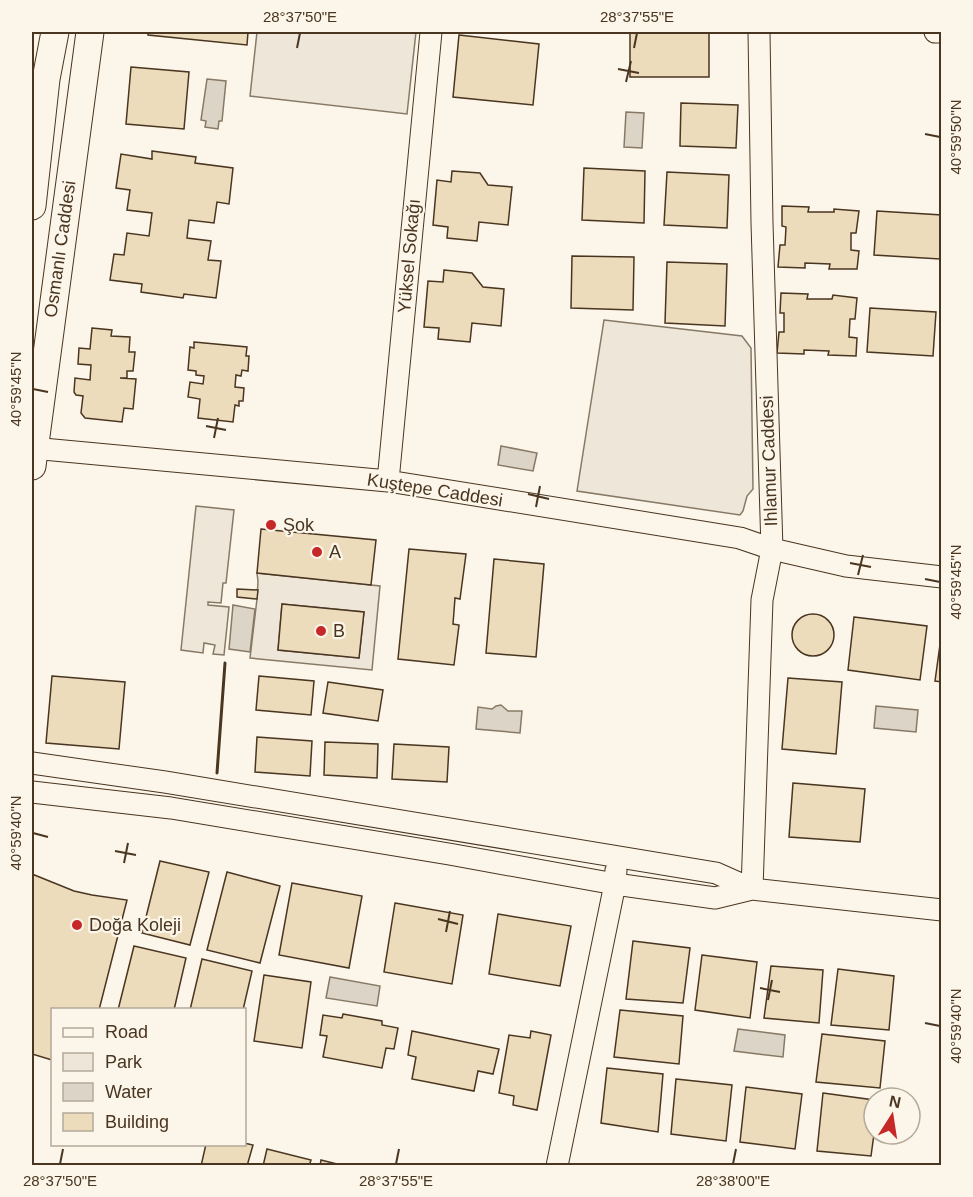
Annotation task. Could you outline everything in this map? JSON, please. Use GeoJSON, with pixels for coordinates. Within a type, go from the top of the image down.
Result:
{"type":"FeatureCollection","features":[{"type":"Feature","properties":{"kind":"main road","name":"Osmanlı Caddesi"},"geometry":{"type":"LineString","coordinates":[[32,206],[46,79],[55,32]]}},
{"type":"Feature","properties":{"kind":"main road","name":"Osmanlı Caddesi"},"geometry":{"type":"LineString","coordinates":[[32,454],[90,32]]}},
{"type":"Feature","properties":{"kind":"street","name":"Yüksel Sokağı"},"geometry":{"type":"LineString","coordinates":[[388,481],[431,32]]}},
{"type":"Feature","properties":{"kind":"street","name":"Ihlamur Caddesi"},"geometry":{"type":"LineString","coordinates":[[752,889],[762,600],[772,549],[762,223],[759,32]]}},
{"type":"Feature","properties":{"kind":"street"},"geometry":{"type":"LineString","coordinates":[[935,32],[942,32]]}},
{"type":"Feature","properties":{"kind":"street","name":"Kuştepe Caddesi"},"geometry":{"type":"LineString","coordinates":[[32,454],[388,481],[740,538],[772,549],[846,566],[942,577]]}},
{"type":"Feature","properties":{"kind":"street"},"geometry":{"type":"LineString","coordinates":[[32,763],[165,782],[716,873],[752,889],[942,909]]}},
{"type":"Feature","properties":{"kind":"street"},"geometry":{"type":"LineString","coordinates":[[32,792],[183,809],[615,884],[715,897],[752,889]]}},
{"type":"Feature","properties":{"kind":"street"},"geometry":{"type":"LineString","coordinates":[[556,1166],[615,884],[618,857]]}},
{"type":"Feature","properties":{"kind":"green space"},"geometry":{"type":"Polygon","coordinates":[[[257,32],[416,32],[407,114],[250,96],[257,32]]]}},
{"type":"Feature","properties":{"kind":"green space"},"geometry":{"type":"Polygon","coordinates":[[[604,320],[742,336],[751,348],[753,489],[747,496],[740,515],[577,491],[604,320]]]}},
{"type":"Feature","properties":{"kind":"green space"},"geometry":{"type":"Polygon","coordinates":[[[196,506],[234,510],[226,583],[223,583],[221,603],[208,602],[208,605],[229,607],[224,655],[213,654],[215,645],[204,643],[203,653],[181,650],[196,506]]]}},
{"type":"Feature","properties":{"kind":"green space"},"geometry":{"type":"Polygon","coordinates":[[[257,573],[380,586],[372,670],[250,658],[257,573]],[[282,604],[278,650],[359,658],[364,612],[282,604]]]}},
{"type":"Feature","properties":{"kind":"water"},"geometry":{"type":"Polygon","coordinates":[[[207,79],[226,81],[222,121],[219,121],[218,129],[205,127],[206,121],[201,120],[207,79]]]}},
{"type":"Feature","properties":{"kind":"water"},"geometry":{"type":"Polygon","coordinates":[[[626,112],[644,113],[642,148],[624,147],[626,112]]]}},
{"type":"Feature","properties":{"kind":"water"},"geometry":{"type":"Polygon","coordinates":[[[501,446],[537,453],[533,471],[498,465],[501,446]]]}},
{"type":"Feature","properties":{"kind":"water"},"geometry":{"type":"Polygon","coordinates":[[[233,605],[255,609],[250,652],[229,649],[233,605]]]}},
{"type":"Feature","properties":{"kind":"water"},"geometry":{"type":"Polygon","coordinates":[[[501,705],[508,711],[522,711],[520,733],[476,729],[478,707],[492,709],[501,705]]]}},
{"type":"Feature","properties":{"kind":"water"},"geometry":{"type":"Polygon","coordinates":[[[876,706],[918,710],[916,732],[874,728],[876,706]]]}},
{"type":"Feature","properties":{"kind":"water"},"geometry":{"type":"Polygon","coordinates":[[[330,977],[380,986],[377,1006],[326,998],[330,977]]]}},
{"type":"Feature","properties":{"kind":"water"},"geometry":{"type":"Polygon","coordinates":[[[738,1029],[785,1035],[783,1057],[734,1051],[738,1029]]]}},
{"type":"Feature","properties":{"kind":"building"},"geometry":{"type":"Polygon","coordinates":[[[148,32],[248,32],[247,45],[148,35],[148,32]]]}},
{"type":"Feature","properties":{"kind":"building"},"geometry":{"type":"Polygon","coordinates":[[[630,32],[709,32],[709,77],[630,77],[630,32]]]}},
{"type":"Feature","properties":{"kind":"building"},"geometry":{"type":"Polygon","coordinates":[[[459,35],[539,44],[533,105],[453,97],[459,35]]]}},
{"type":"Feature","properties":{"kind":"building"},"geometry":{"type":"Polygon","coordinates":[[[131,67],[189,72],[184,129],[126,124],[131,67]]]}},
{"type":"Feature","properties":{"kind":"building"},"geometry":{"type":"Polygon","coordinates":[[[681,103],[738,105],[736,148],[680,146],[681,103]]]}},
{"type":"Feature","properties":{"kind":"building"},"geometry":{"type":"Polygon","coordinates":[[[152,151],[196,157],[195,163],[233,168],[229,204],[217,202],[214,223],[189,220],[187,238],[211,241],[208,260],[221,261],[216,298],[184,294],[183,298],[141,292],[142,284],[110,280],[114,254],[124,255],[127,233],[149,236],[152,213],[127,210],[130,190],[116,188],[121,154],[152,159],[152,151]]]}},
{"type":"Feature","properties":{"kind":"building"},"geometry":{"type":"Polygon","coordinates":[[[584,168],[645,171],[644,223],[582,220],[584,168]]]}},
{"type":"Feature","properties":{"kind":"building"},"geometry":{"type":"Polygon","coordinates":[[[452,171],[480,173],[488,185],[512,187],[508,225],[479,222],[477,241],[447,238],[448,227],[433,225],[437,180],[451,182],[452,171]]]}},
{"type":"Feature","properties":{"kind":"building"},"geometry":{"type":"Polygon","coordinates":[[[667,172],[729,175],[727,228],[664,225],[667,172]]]}},
{"type":"Feature","properties":{"kind":"building"},"geometry":{"type":"Polygon","coordinates":[[[782,206],[809,207],[808,212],[834,212],[834,209],[859,211],[856,233],[851,233],[851,250],[859,251],[857,269],[829,269],[830,264],[805,263],[805,268],[778,267],[780,245],[785,245],[786,227],[782,226],[782,206]]]}},
{"type":"Feature","properties":{"kind":"building"},"geometry":{"type":"Polygon","coordinates":[[[877,211],[942,215],[940,259],[874,255],[877,211]]]}},
{"type":"Feature","properties":{"kind":"building"},"geometry":{"type":"Polygon","coordinates":[[[572,256],[634,257],[633,310],[571,308],[572,256]]]}},
{"type":"Feature","properties":{"kind":"building"},"geometry":{"type":"Polygon","coordinates":[[[667,262],[727,264],[725,326],[665,323],[667,262]]]}},
{"type":"Feature","properties":{"kind":"building"},"geometry":{"type":"Polygon","coordinates":[[[444,270],[472,273],[483,287],[504,289],[501,326],[472,323],[470,342],[438,339],[439,328],[424,327],[428,281],[443,282],[444,270]]]}},
{"type":"Feature","properties":{"kind":"building"},"geometry":{"type":"Polygon","coordinates":[[[781,293],[808,294],[807,299],[832,299],[833,295],[857,298],[855,319],[850,319],[849,337],[857,338],[856,356],[828,355],[829,351],[804,350],[804,354],[777,353],[779,332],[784,332],[784,313],[780,313],[781,293]]]}},
{"type":"Feature","properties":{"kind":"building"},"geometry":{"type":"Polygon","coordinates":[[[870,308],[936,312],[933,356],[867,352],[870,308]]]}},
{"type":"Feature","properties":{"kind":"building"},"geometry":{"type":"Polygon","coordinates":[[[92,328],[112,330],[111,336],[130,337],[129,352],[135,352],[133,371],[127,371],[127,378],[120,378],[136,379],[133,409],[124,408],[122,422],[85,418],[81,413],[83,396],[76,395],[74,392],[75,378],[90,380],[91,365],[78,364],[79,348],[90,349],[92,328]]]}},
{"type":"Feature","properties":{"kind":"building"},"geometry":{"type":"Polygon","coordinates":[[[194,342],[247,347],[248,371],[242,370],[241,376],[236,375],[235,387],[244,388],[243,401],[239,401],[239,406],[235,405],[233,422],[198,418],[200,399],[188,397],[190,382],[203,384],[204,376],[196,375],[196,371],[188,370],[190,347],[194,348],[194,342]]]}},
{"type":"Feature","properties":{"kind":"building","name":"A"},"geometry":{"type":"Polygon","coordinates":[[[261,529],[376,540],[371,585],[257,573],[261,529]]]}},
{"type":"Feature","properties":{"kind":"building"},"geometry":{"type":"Polygon","coordinates":[[[409,549],[466,554],[460,599],[455,598],[453,624],[459,625],[454,665],[398,659],[409,549]]]}},
{"type":"Feature","properties":{"kind":"building"},"geometry":{"type":"Polygon","coordinates":[[[494,559],[544,564],[536,657],[486,653],[494,559]]]}},
{"type":"Feature","properties":{"kind":"building"},"geometry":{"type":"Polygon","coordinates":[[[237,589],[258,590],[257,599],[237,597],[237,589]]]}},
{"type":"Feature","properties":{"kind":"building","name":"B"},"geometry":{"type":"Polygon","coordinates":[[[282,604],[364,612],[359,658],[278,650],[282,604]]]}},
{"type":"Feature","properties":{"kind":"building"},"geometry":{"type":"Polygon","coordinates":[[[813,614],[828,620],[834,635],[828,650],[813,656],[798,650],[792,635],[798,620],[813,614]]]}},
{"type":"Feature","properties":{"kind":"building"},"geometry":{"type":"Polygon","coordinates":[[[854,617],[927,626],[920,680],[848,670],[854,617]]]}},
{"type":"Feature","properties":{"kind":"building"},"geometry":{"type":"Polygon","coordinates":[[[942,630],[942,682],[935,681],[942,630]]]}},
{"type":"Feature","properties":{"kind":"building"},"geometry":{"type":"Polygon","coordinates":[[[52,676],[125,682],[119,749],[46,743],[52,676]]]}},
{"type":"Feature","properties":{"kind":"building"},"geometry":{"type":"Polygon","coordinates":[[[259,676],[314,681],[311,715],[256,710],[259,676]]]}},
{"type":"Feature","properties":{"kind":"building"},"geometry":{"type":"Polygon","coordinates":[[[788,678],[842,682],[836,754],[782,749],[788,678]]]}},
{"type":"Feature","properties":{"kind":"building"},"geometry":{"type":"Polygon","coordinates":[[[328,682],[383,690],[378,721],[323,713],[328,682]]]}},
{"type":"Feature","properties":{"kind":"building"},"geometry":{"type":"Polygon","coordinates":[[[257,737],[312,741],[310,776],[255,772],[257,737]]]}},
{"type":"Feature","properties":{"kind":"building"},"geometry":{"type":"Polygon","coordinates":[[[325,742],[378,744],[377,778],[324,775],[325,742]]]}},
{"type":"Feature","properties":{"kind":"building"},"geometry":{"type":"Polygon","coordinates":[[[394,744],[449,747],[447,782],[392,779],[394,744]]]}},
{"type":"Feature","properties":{"kind":"building"},"geometry":{"type":"Polygon","coordinates":[[[793,783],[865,789],[860,842],[789,837],[793,783]]]}},
{"type":"Feature","properties":{"kind":"building"},"geometry":{"type":"Polygon","coordinates":[[[160,861],[209,872],[190,945],[142,933],[160,861]]]}},
{"type":"Feature","properties":{"kind":"building"},"geometry":{"type":"Polygon","coordinates":[[[227,872],[280,886],[260,963],[207,950],[227,872]]]}},
{"type":"Feature","properties":{"kind":"building","name":"Doğa Koleji"},"geometry":{"type":"Polygon","coordinates":[[[32,874],[74,891],[127,900],[100,1008],[51,1008],[51,1060],[32,1054],[32,874]]]}},
{"type":"Feature","properties":{"kind":"building"},"geometry":{"type":"Polygon","coordinates":[[[292,883],[362,896],[349,968],[279,955],[292,883]]]}},
{"type":"Feature","properties":{"kind":"building"},"geometry":{"type":"Polygon","coordinates":[[[395,903],[463,915],[452,984],[384,972],[395,903]]]}},
{"type":"Feature","properties":{"kind":"building"},"geometry":{"type":"Polygon","coordinates":[[[498,914],[571,926],[560,986],[489,974],[498,914]]]}},
{"type":"Feature","properties":{"kind":"building"},"geometry":{"type":"Polygon","coordinates":[[[633,941],[690,948],[683,1003],[626,999],[633,941]]]}},
{"type":"Feature","properties":{"kind":"building"},"geometry":{"type":"Polygon","coordinates":[[[134,946],[186,958],[174,1008],[118,1008],[134,946]]]}},
{"type":"Feature","properties":{"kind":"building"},"geometry":{"type":"Polygon","coordinates":[[[702,955],[757,962],[750,1018],[695,1010],[702,955]]]}},
{"type":"Feature","properties":{"kind":"building"},"geometry":{"type":"Polygon","coordinates":[[[202,959],[252,971],[243,1008],[190,1008],[202,959]]]}},
{"type":"Feature","properties":{"kind":"building"},"geometry":{"type":"Polygon","coordinates":[[[771,966],[823,970],[819,1023],[764,1018],[771,966]]]}},
{"type":"Feature","properties":{"kind":"building"},"geometry":{"type":"Polygon","coordinates":[[[838,969],[894,976],[889,1030],[831,1025],[838,969]]]}},
{"type":"Feature","properties":{"kind":"building"},"geometry":{"type":"Polygon","coordinates":[[[264,975],[311,982],[302,1048],[254,1041],[264,975]]]}},
{"type":"Feature","properties":{"kind":"building"},"geometry":{"type":"Polygon","coordinates":[[[620,1010],[683,1016],[679,1064],[614,1057],[620,1010]]]}},
{"type":"Feature","properties":{"kind":"building"},"geometry":{"type":"Polygon","coordinates":[[[343,1014],[382,1021],[382,1025],[398,1028],[394,1049],[386,1048],[382,1068],[323,1057],[327,1036],[320,1035],[323,1015],[342,1018],[343,1014]]]}},
{"type":"Feature","properties":{"kind":"building"},"geometry":{"type":"Polygon","coordinates":[[[412,1031],[499,1049],[493,1074],[478,1071],[474,1091],[412,1079],[416,1057],[408,1055],[412,1031]]]}},
{"type":"Feature","properties":{"kind":"building"},"geometry":{"type":"Polygon","coordinates":[[[531,1031],[551,1035],[537,1110],[513,1105],[514,1096],[499,1093],[509,1035],[530,1038],[531,1031]]]}},
{"type":"Feature","properties":{"kind":"building"},"geometry":{"type":"Polygon","coordinates":[[[822,1034],[885,1041],[880,1086],[816,1082],[822,1034]]]}},
{"type":"Feature","properties":{"kind":"building"},"geometry":{"type":"Polygon","coordinates":[[[607,1068],[663,1074],[658,1132],[601,1123],[607,1068]]]}},
{"type":"Feature","properties":{"kind":"building"},"geometry":{"type":"Polygon","coordinates":[[[676,1079],[732,1085],[726,1141],[671,1134],[676,1079]]]}},
{"type":"Feature","properties":{"kind":"building"},"geometry":{"type":"Polygon","coordinates":[[[746,1087],[802,1094],[795,1149],[740,1142],[746,1087]]]}},
{"type":"Feature","properties":{"kind":"building"},"geometry":{"type":"Polygon","coordinates":[[[823,1093],[862,1098],[862,1146],[872,1146],[871,1156],[817,1151],[823,1093]]]}},
{"type":"Feature","properties":{"kind":"building"},"geometry":{"type":"Polygon","coordinates":[[[253,1145],[247,1166],[201,1166],[206,1146],[253,1145]]]}},
{"type":"Feature","properties":{"kind":"building"},"geometry":{"type":"Polygon","coordinates":[[[267,1149],[311,1160],[309,1166],[263,1166],[267,1149]]]}},
{"type":"Feature","properties":{"kind":"building"},"geometry":{"type":"Polygon","coordinates":[[[321,1160],[345,1166],[320,1166],[321,1160]]]}},
{"type":"Feature","properties":{"kind":"wall"},"geometry":{"type":"LineString","coordinates":[[217,773],[225,663]]}},
{"type":"Feature","properties":{"kind":"place","name":"Şok"},"geometry":{"type":"Point","coordinates":[271,525]}},
{"type":"Feature","properties":{"kind":"place","name":"A"},"geometry":{"type":"Point","coordinates":[317,552]}},
{"type":"Feature","properties":{"kind":"place","name":"B"},"geometry":{"type":"Point","coordinates":[321,631]}},
{"type":"Feature","properties":{"kind":"place","name":"Doğa Koleji"},"geometry":{"type":"Point","coordinates":[77,925]}}]}
